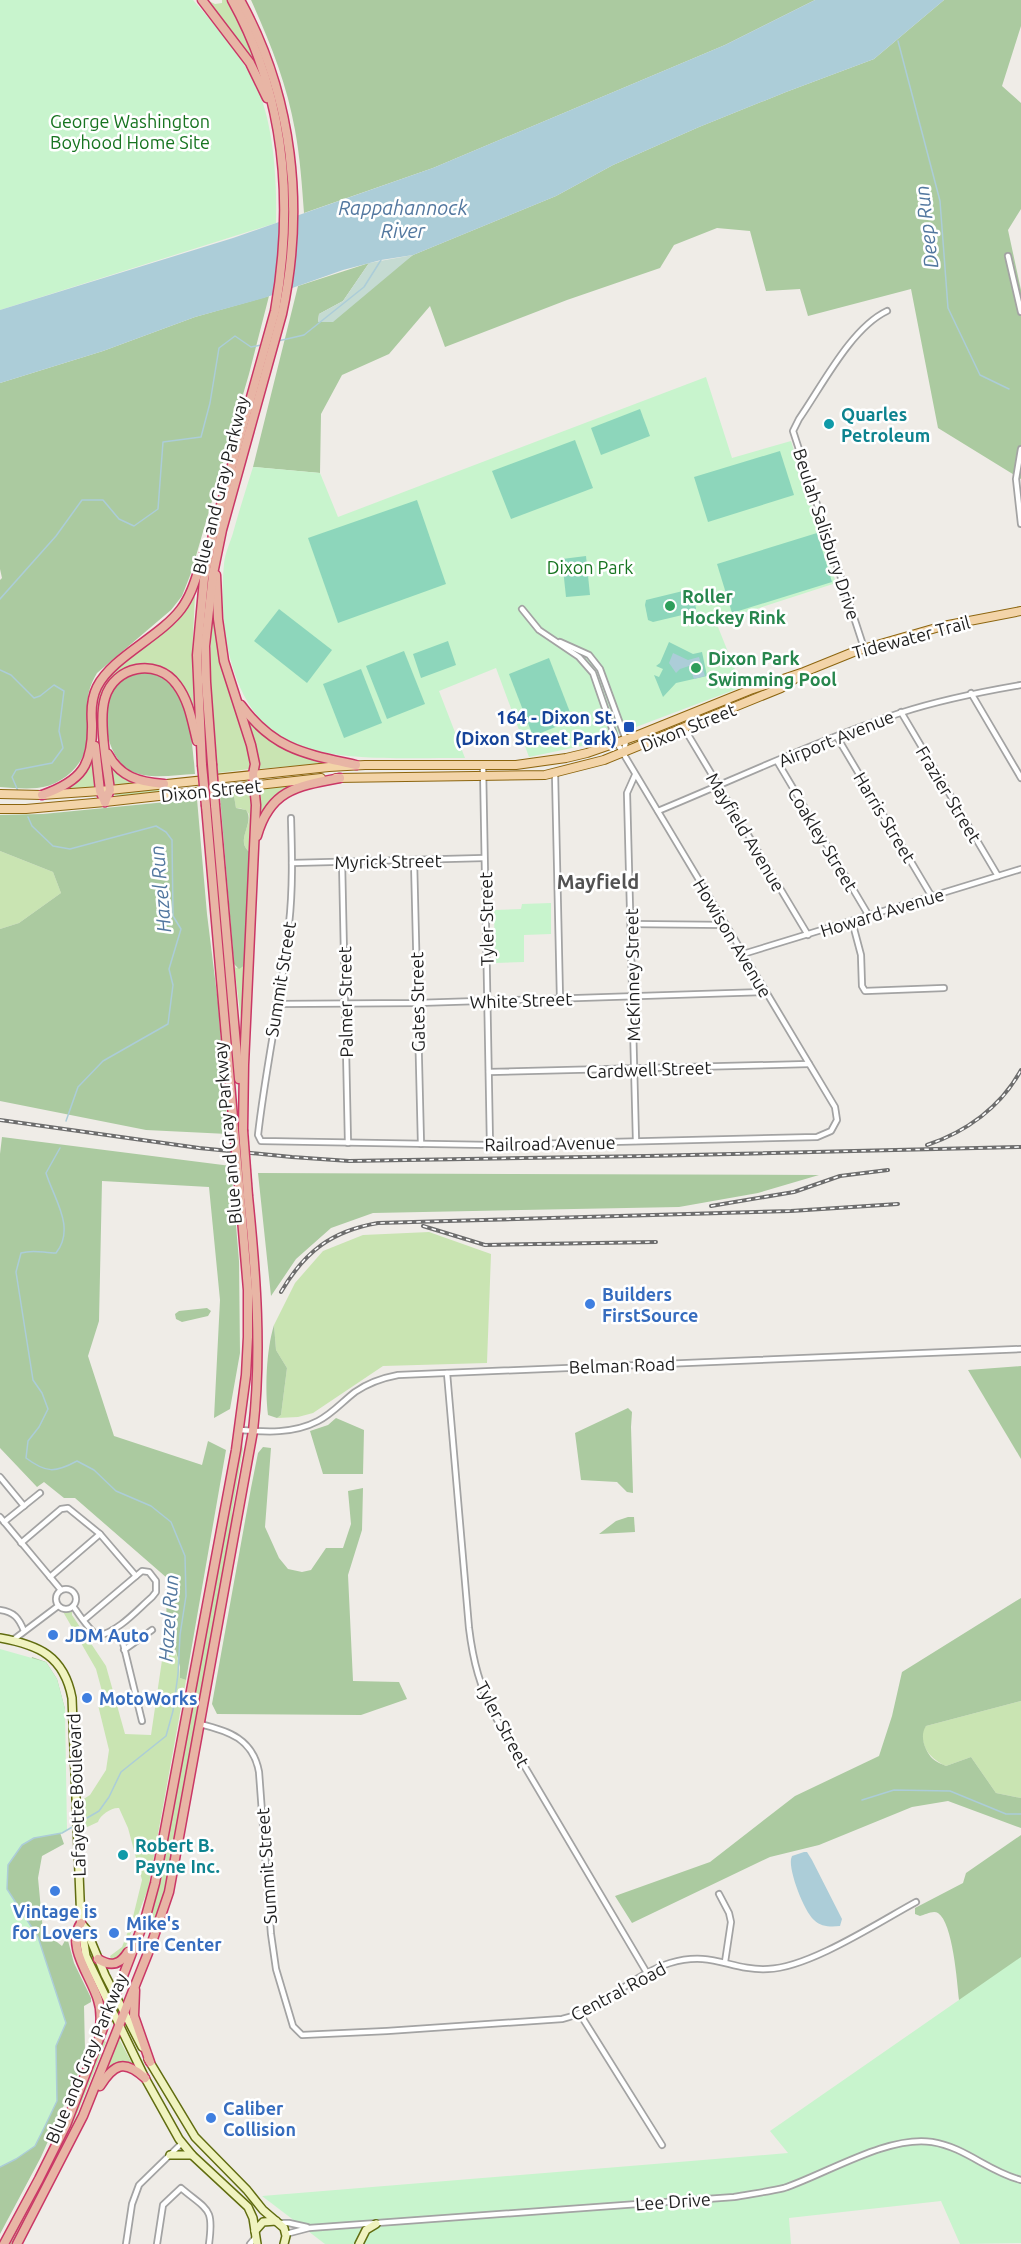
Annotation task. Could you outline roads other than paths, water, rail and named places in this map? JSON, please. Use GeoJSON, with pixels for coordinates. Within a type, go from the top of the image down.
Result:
{"type":"FeatureCollection","features":[{"type":"Feature","properties":{"kind":"highway"},"geometry":{"type":"LineString","coordinates":[[202,0],[258,75],[273,112],[281,144]]}},
{"type":"Feature","properties":{"kind":"highway"},"geometry":{"type":"LineString","coordinates":[[232,0],[259,56],[273,101],[281,144]]}},
{"type":"Feature","properties":{"kind":"highway","name":"Blue and Gray Parkway"},"geometry":{"type":"LineString","coordinates":[[17,2244],[56,2172],[92,2095],[169,1892],[253,1431],[258,1332],[210,806],[202,765],[198,633],[204,579],[219,511],[288,290],[293,240],[288,135],[277,90],[257,34],[240,0]]}},
{"type":"Feature","properties":{"kind":"highway","name":"Blue and Gray Parkway"},"geometry":{"type":"LineString","coordinates":[[281,144],[290,186]]}},
{"type":"Feature","properties":{"kind":"highway","name":"Blue and Gray Parkway"},"geometry":{"type":"LineString","coordinates":[[210,806],[212,764],[205,646],[209,603],[216,557],[261,374]]}},
{"type":"Feature","properties":{"kind":"highway"},"geometry":{"type":"LineString","coordinates":[[42,795],[58,789],[80,774],[85,766],[91,751],[91,706],[97,687],[106,673],[181,610],[191,592],[219,511]]}},
{"type":"Feature","properties":{"kind":"highway"},"geometry":{"type":"LineString","coordinates":[[216,557],[221,638],[227,673],[255,764],[253,774],[254,852],[239,1130]]}},
{"type":"Feature","properties":{"kind":"highway"},"geometry":{"type":"LineString","coordinates":[[105,802],[106,751],[103,712],[108,689],[123,673],[145,668],[168,675],[181,691],[190,711],[202,765]]}},
{"type":"Feature","properties":{"kind":"highway"},"geometry":{"type":"LineString","coordinates":[[236,698],[259,726],[288,747],[318,758],[356,765]]}},
{"type":"Feature","properties":{"kind":"highway"},"geometry":{"type":"LineString","coordinates":[[92,730],[105,791]]}},
{"type":"Feature","properties":{"kind":"highway"},"geometry":{"type":"LineString","coordinates":[[106,751],[117,767],[129,777],[164,784]]}},
{"type":"Feature","properties":{"kind":"highway"},"geometry":{"type":"LineString","coordinates":[[254,852],[262,821],[269,808],[279,798],[298,787],[340,778]]}},
{"type":"Feature","properties":{"kind":"highway","name":"Blue and Gray Parkway"},"geometry":{"type":"LineString","coordinates":[[4,2244],[66,2125],[139,1934],[155,1883],[239,1430],[246,1375],[248,1290],[244,1195]]}},
{"type":"Feature","properties":{"kind":"highway"},"geometry":{"type":"LineString","coordinates":[[81,1923],[77,1928],[78,1950],[99,2001],[100,2037]]}},
{"type":"Feature","properties":{"kind":"highway"},"geometry":{"type":"LineString","coordinates":[[98,1959],[109,1965],[123,1960],[139,1934]]}},
{"type":"Feature","properties":{"kind":"highway"},"geometry":{"type":"LineString","coordinates":[[135,1984],[134,2016],[150,2062]]}},
{"type":"Feature","properties":{"kind":"highway"},"geometry":{"type":"LineString","coordinates":[[92,2095],[108,2073],[116,2067],[130,2067],[145,2078]]}},
{"type":"Feature","properties":{"kind":"main road","name":"Tidewater Trail"},"geometry":{"type":"LineString","coordinates":[[804,672],[864,648],[942,626],[1021,611]]}},
{"type":"Feature","properties":{"kind":"main road","name":"Dixon Street"},"geometry":{"type":"LineString","coordinates":[[0,794],[42,795],[105,791],[356,765],[483,766],[556,760],[626,740],[750,690],[804,672]]}},
{"type":"Feature","properties":{"kind":"main road","name":"Dixon Street"},"geometry":{"type":"LineString","coordinates":[[1,809],[105,802],[340,778],[528,776],[555,773],[597,763],[684,728],[781,688],[804,672]]}},
{"type":"Feature","properties":{"kind":"main road","name":"Lafayette Boulevard"},"geometry":{"type":"LineString","coordinates":[[0,1638],[34,1646],[57,1662],[67,1679],[72,1698],[81,1923],[86,1956],[145,2078],[182,2143],[248,2207],[253,2218],[254,2240]]}},
{"type":"Feature","properties":{"kind":"main road","name":"Lafayette Boulevard"},"geometry":{"type":"LineString","coordinates":[[81,1923],[86,1929],[123,2013],[177,2109],[200,2143],[247,2190],[263,2210],[284,2228],[290,2244]]}},
{"type":"Feature","properties":{"kind":"main road"},"geometry":{"type":"LineString","coordinates":[[182,2143],[191,2139],[200,2143]]}},
{"type":"Feature","properties":{"kind":"main road"},"geometry":{"type":"LineString","coordinates":[[170,2155],[192,2154]]}},
{"type":"Feature","properties":{"kind":"main road","name":"Lafayette Boulevard"},"geometry":{"type":"LineString","coordinates":[[254,2240],[262,2222],[270,2220],[279,2223]]}},
{"type":"Feature","properties":{"kind":"main road"},"geometry":{"type":"LineString","coordinates":[[359,2244],[364,2232],[376,2224]]}},
{"type":"Feature","properties":{"kind":"main road"},"geometry":{"type":"LineString","coordinates":[[284,2244],[286,2235]]}},
{"type":"Feature","properties":{"kind":"street"},"geometry":{"type":"LineString","coordinates":[[1008,256],[1021,312]]}},
{"type":"Feature","properties":{"kind":"street"},"geometry":{"type":"LineString","coordinates":[[1015,286],[1021,284]]}},
{"type":"Feature","properties":{"kind":"street","name":"Beulah Salisbury Drive"},"geometry":{"type":"LineString","coordinates":[[864,648],[793,431],[857,334],[873,317],[887,311]]}},
{"type":"Feature","properties":{"kind":"street"},"geometry":{"type":"LineString","coordinates":[[1021,449],[1016,479],[1021,524]]}},
{"type":"Feature","properties":{"kind":"street"},"geometry":{"type":"LineString","coordinates":[[522,609],[533,624],[584,662],[593,673],[617,743],[624,752]]}},
{"type":"Feature","properties":{"kind":"street"},"geometry":{"type":"LineString","coordinates":[[555,640],[582,651],[596,662],[603,675],[626,740],[624,752]]}},
{"type":"Feature","properties":{"kind":"street","name":"Airport Avenue"},"geometry":{"type":"LineString","coordinates":[[658,812],[777,761],[901,712],[971,693],[1021,685]]}},
{"type":"Feature","properties":{"kind":"street"},"geometry":{"type":"LineString","coordinates":[[971,693],[1021,777]]}},
{"type":"Feature","properties":{"kind":"street","name":"Frazier Street"},"geometry":{"type":"LineString","coordinates":[[901,712],[998,876]]}},
{"type":"Feature","properties":{"kind":"street","name":"Mayfield Avenue"},"geometry":{"type":"LineString","coordinates":[[684,728],[808,935]]}},
{"type":"Feature","properties":{"kind":"street","name":"Harris Street"},"geometry":{"type":"LineString","coordinates":[[837,737],[932,897]]}},
{"type":"Feature","properties":{"kind":"street","name":"Howison Avenue"},"geometry":{"type":"LineString","coordinates":[[624,752],[635,775],[834,1107],[836,1124]]}},
{"type":"Feature","properties":{"kind":"street","name":"Coakley Street"},"geometry":{"type":"LineString","coordinates":[[777,761],[869,916]]}},
{"type":"Feature","properties":{"kind":"street","name":"Tyler Street"},"geometry":{"type":"LineString","coordinates":[[483,766],[490,1145]]}},
{"type":"Feature","properties":{"kind":"street"},"geometry":{"type":"LineString","coordinates":[[555,773],[560,999]]}},
{"type":"Feature","properties":{"kind":"street","name":"McKinney Street"},"geometry":{"type":"LineString","coordinates":[[635,775],[627,793],[636,1141]]}},
{"type":"Feature","properties":{"kind":"street","name":"Summit Street"},"geometry":{"type":"LineString","coordinates":[[260,1140],[258,1135],[263,1085],[290,924],[291,818]]}},
{"type":"Feature","properties":{"kind":"street","name":"Myrick Street"},"geometry":{"type":"LineString","coordinates":[[292,863],[484,858]]}},
{"type":"Feature","properties":{"kind":"street","name":"Gates Street"},"geometry":{"type":"LineString","coordinates":[[414,860],[421,1144]]}},
{"type":"Feature","properties":{"kind":"street","name":"Palmer Street"},"geometry":{"type":"LineString","coordinates":[[342,861],[348,1143]]}},
{"type":"Feature","properties":{"kind":"street","name":"Howard Avenue"},"geometry":{"type":"LineString","coordinates":[[743,954],[1021,869]]}},
{"type":"Feature","properties":{"kind":"street"},"geometry":{"type":"LineString","coordinates":[[852,921],[859,942],[862,986],[865,991],[944,988]]}},
{"type":"Feature","properties":{"kind":"street"},"geometry":{"type":"LineString","coordinates":[[631,924],[726,925]]}},
{"type":"Feature","properties":{"kind":"street","name":"White Street"},"geometry":{"type":"LineString","coordinates":[[276,1004],[417,1003],[766,992]]}},
{"type":"Feature","properties":{"kind":"street","name":"Cardwell Street"},"geometry":{"type":"LineString","coordinates":[[489,1072],[809,1064]]}},
{"type":"Feature","properties":{"kind":"street","name":"Railroad Avenue"},"geometry":{"type":"LineString","coordinates":[[260,1140],[264,1142],[490,1145],[817,1137],[826,1134],[836,1124]]}},
{"type":"Feature","properties":{"kind":"street","name":"Belman Road"},"geometry":{"type":"LineString","coordinates":[[239,1430],[287,1431],[304,1427],[327,1416],[362,1388],[384,1378],[398,1375],[1021,1349]]}},
{"type":"Feature","properties":{"kind":"street","name":"Tyler Street"},"geometry":{"type":"LineString","coordinates":[[447,1372],[469,1628],[473,1662],[478,1678],[485,1698],[496,1718],[647,1973]]}},
{"type":"Feature","properties":{"kind":"street"},"geometry":{"type":"LineString","coordinates":[[0,1477],[24,1506]]}},
{"type":"Feature","properties":{"kind":"street"},"geometry":{"type":"LineString","coordinates":[[4,1522],[40,1493]]}},
{"type":"Feature","properties":{"kind":"street"},"geometry":{"type":"LineString","coordinates":[[21,1543],[61,1509],[68,1508],[100,1534],[136,1576]]}},
{"type":"Feature","properties":{"kind":"street"},"geometry":{"type":"LineString","coordinates":[[0,1517],[61,1590]]}},
{"type":"Feature","properties":{"kind":"street"},"geometry":{"type":"LineString","coordinates":[[50,1577],[100,1534]]}},
{"type":"Feature","properties":{"kind":"street"},"geometry":{"type":"LineString","coordinates":[[73,1606],[84,1620],[98,1635],[113,1630],[156,1592],[156,1581],[149,1572],[142,1571],[84,1620]]}},
{"type":"Feature","properties":{"kind":"street"},"geometry":{"type":"LineString","coordinates":[[68,1589],[74,1593],[76,1599],[73,1606],[66,1609],[58,1606],[55,1600],[61,1590],[68,1589]]}},
{"type":"Feature","properties":{"kind":"street"},"geometry":{"type":"LineString","coordinates":[[13,1640],[58,1606]]}},
{"type":"Feature","properties":{"kind":"street"},"geometry":{"type":"LineString","coordinates":[[0,1610],[19,1619],[24,1631]]}},
{"type":"Feature","properties":{"kind":"street"},"geometry":{"type":"LineString","coordinates":[[113,1630],[123,1643],[142,1721]]}},
{"type":"Feature","properties":{"kind":"street"},"geometry":{"type":"LineString","coordinates":[[124,1650],[152,1630]]}},
{"type":"Feature","properties":{"kind":"street","name":"Summit Street"},"geometry":{"type":"LineString","coordinates":[[200,1724],[228,1731],[241,1739],[252,1752],[258,1765],[273,1954],[293,2026],[302,2034]]}},
{"type":"Feature","properties":{"kind":"street"},"geometry":{"type":"LineString","coordinates":[[719,1894],[731,1922],[725,1962]]}},
{"type":"Feature","properties":{"kind":"street","name":"Central Road"},"geometry":{"type":"LineString","coordinates":[[302,2034],[345,2034],[552,2020],[580,2014],[647,1973],[661,1966],[687,1959],[706,1958],[755,1969],[772,1970],[797,1964],[916,1902]]}},
{"type":"Feature","properties":{"kind":"street"},"geometry":{"type":"LineString","coordinates":[[580,2014],[662,2145]]}},
{"type":"Feature","properties":{"kind":"street","name":"Lee Drive"},"geometry":{"type":"LineString","coordinates":[[309,2228],[734,2197],[783,2188],[884,2149],[918,2141],[935,2142],[954,2148],[1000,2172],[1021,2180]]}},
{"type":"Feature","properties":{"kind":"street"},"geometry":{"type":"LineString","coordinates":[[126,2244],[136,2190],[143,2180],[182,2143]]}},
{"type":"Feature","properties":{"kind":"street"},"geometry":{"type":"LineString","coordinates":[[157,2244],[163,2205],[181,2188],[210,2214],[212,2221],[209,2244]]}},
{"type":"Feature","properties":{"kind":"street"},"geometry":{"type":"LineString","coordinates":[[279,2223],[309,2228]]}},
{"type":"Feature","properties":{"kind":"street"},"geometry":{"type":"LineString","coordinates":[[286,2235],[309,2228]]}},
{"type":"Feature","properties":{"kind":"water","name":"Rappahannock River"},"geometry":{"type":"Polygon","coordinates":[[[815,0],[944,0],[874,59],[699,127],[613,165],[556,196],[413,255],[381,260],[343,270],[264,298],[195,317],[103,351],[0,383],[0,310],[233,238],[433,168],[725,45],[815,0]]]}},
{"type":"Feature","properties":{"kind":"water","name":"Dixon Park Swimming Pool"},"geometry":{"type":"Polygon","coordinates":[[[673,653],[688,660],[699,657],[705,676],[694,679],[689,666],[676,673],[669,663],[673,653]]]}},
{"type":"Feature","properties":{"kind":"water"},"geometry":{"type":"Polygon","coordinates":[[[807,1852],[812,1860],[842,1919],[840,1926],[826,1926],[817,1922],[810,1915],[802,1900],[792,1873],[791,1859],[792,1856],[807,1852]]]}},
{"type":"Feature","properties":{"kind":"waterway","name":"Deep Run"},"geometry":{"type":"LineString","coordinates":[[898,41],[940,201],[948,308],[980,375],[1009,389]]}},
{"type":"Feature","properties":{"kind":"waterway","name":"Hazel Run"},"geometry":{"type":"LineString","coordinates":[[278,341],[304,335],[364,287],[381,260]]}},
{"type":"Feature","properties":{"kind":"waterway","name":"Hazel Run"},"geometry":{"type":"LineString","coordinates":[[0,599],[56,536],[82,500],[103,500],[119,519],[134,526],[158,509],[163,442],[201,437],[210,403],[219,348],[235,336],[251,347],[261,345]]}},
{"type":"Feature","properties":{"kind":"waterway","name":"Hazel Run"},"geometry":{"type":"LineString","coordinates":[[0,670],[11,675],[34,698],[54,685],[64,691],[59,731],[63,748],[52,763],[16,770],[12,777],[18,791]]}},
{"type":"Feature","properties":{"kind":"waterway","name":"Hazel Run"},"geometry":{"type":"LineString","coordinates":[[28,817],[32,826],[53,846],[70,849],[156,826],[166,832],[172,840],[173,916],[181,929],[169,969],[173,985],[168,1024],[103,1061],[78,1087],[66,1121]]}},
{"type":"Feature","properties":{"kind":"waterway","name":"Hazel Run"},"geometry":{"type":"LineString","coordinates":[[60,1148],[46,1173],[64,1224],[62,1243],[56,1253],[34,1251],[21,1253],[16,1272],[33,1380],[42,1393],[48,1409],[39,1427],[28,1441],[26,1458],[45,1469],[63,1468],[77,1461],[94,1470],[116,1491],[151,1506],[171,1522],[185,1556],[186,1596],[180,1635],[178,1674],[173,1711],[166,1736],[121,1772],[109,1797],[99,1811],[80,1822]]}},
{"type":"Feature","properties":{"kind":"waterway"},"geometry":{"type":"LineString","coordinates":[[862,1800],[894,1790],[950,1791],[1006,1814],[1021,1814]]}},
{"type":"Feature","properties":{"kind":"waterway","name":"Hazel Run"},"geometry":{"type":"LineString","coordinates":[[0,2167],[35,2146],[57,2101],[56,2046],[66,2023],[38,1937],[7,1889],[8,1865],[22,1845],[34,1838],[62,1833],[74,1826]]}},
{"type":"Feature","properties":{"kind":"railway"},"geometry":{"type":"LineString","coordinates":[[927,1145],[969,1125],[993,1107],[1021,1070]]}},
{"type":"Feature","properties":{"kind":"railway"},"geometry":{"type":"LineString","coordinates":[[0,1120],[199,1148],[349,1161],[1021,1147]]}},
{"type":"Feature","properties":{"kind":"railway"},"geometry":{"type":"LineString","coordinates":[[711,1206],[794,1192],[840,1176],[888,1170]]}},
{"type":"Feature","properties":{"kind":"railway"},"geometry":{"type":"LineString","coordinates":[[281,1292],[300,1265],[321,1245],[347,1231],[378,1223],[791,1211],[898,1204]]}},
{"type":"Feature","properties":{"kind":"railway"},"geometry":{"type":"LineString","coordinates":[[423,1226],[485,1245],[656,1242]]}},
{"type":"Feature","properties":{"kind":"place","name":"Quarles Petroleum"},"geometry":{"type":"Point","coordinates":[829,424]}},
{"type":"Feature","properties":{"kind":"place","name":"Roller Hockey Rink"},"geometry":{"type":"Point","coordinates":[670,606]}},
{"type":"Feature","properties":{"kind":"place","name":"Dixon Park Swimming Pool"},"geometry":{"type":"Point","coordinates":[696,668]}},
{"type":"Feature","properties":{"kind":"place","name":"164 - Dixon St. (Dixon Street Park)"},"geometry":{"type":"Point","coordinates":[629,727]}},
{"type":"Feature","properties":{"kind":"place","name":"Builders FirstSource"},"geometry":{"type":"Point","coordinates":[590,1304]}},
{"type":"Feature","properties":{"kind":"place","name":"JDM Auto"},"geometry":{"type":"Point","coordinates":[53,1635]}},
{"type":"Feature","properties":{"kind":"place","name":"MotoWorks"},"geometry":{"type":"Point","coordinates":[87,1698]}},
{"type":"Feature","properties":{"kind":"place","name":"Robert B. Payne Inc."},"geometry":{"type":"Point","coordinates":[123,1855]}},
{"type":"Feature","properties":{"kind":"place","name":"Vintage is for Lovers"},"geometry":{"type":"Point","coordinates":[55,1891]}},
{"type":"Feature","properties":{"kind":"place","name":"Mike's Tire Center"},"geometry":{"type":"Point","coordinates":[114,1933]}},
{"type":"Feature","properties":{"kind":"place","name":"Caliber Collision"},"geometry":{"type":"Point","coordinates":[211,2118]}},
{"type":"Feature","properties":{"kind":"district","name":"Mayfield"},"geometry":{"type":"Point","coordinates":[598,881]}},
{"type":"Feature","properties":{"kind":"park label","name":"George Washington Boyhood Home Site"},"geometry":{"type":"Point","coordinates":[130,131]}},
{"type":"Feature","properties":{"kind":"park label","name":"Dixon Park"},"geometry":{"type":"Point","coordinates":[590,567]}}]}
